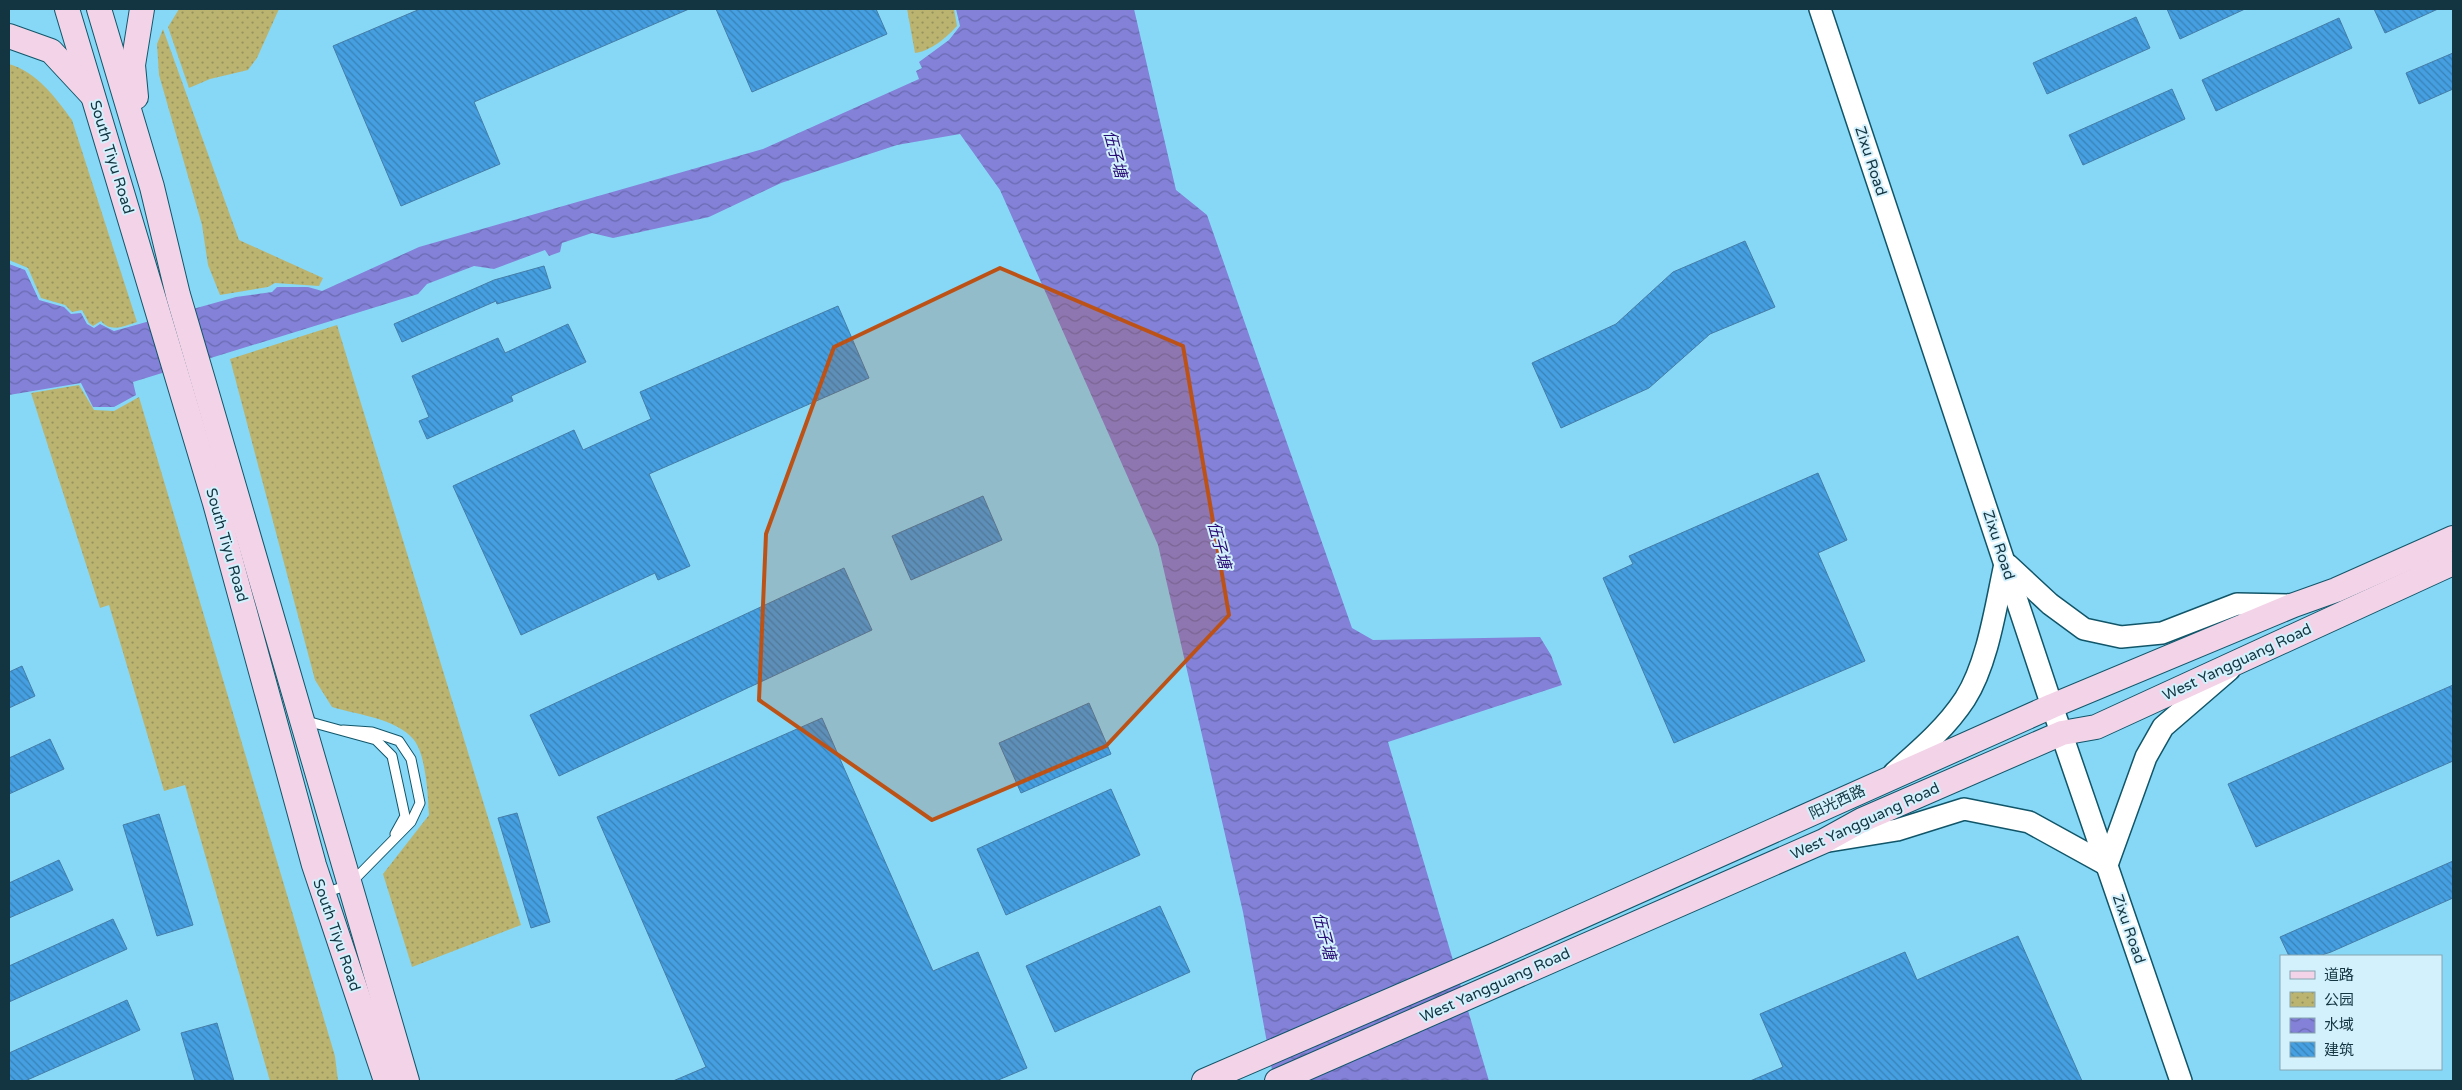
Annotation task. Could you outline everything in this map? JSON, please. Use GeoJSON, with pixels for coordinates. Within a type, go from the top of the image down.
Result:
{"type":"FeatureCollection","features":[{"type":"Feature","properties":{"kind":"main road","name":"South Tiyu Road"},"geometry":{"type":"LineString","coordinates":[[67,9],[215,503],[323,894],[386,1081]]}},
{"type":"Feature","properties":{"kind":"main road","name":"South Tiyu Road"},"geometry":{"type":"LineString","coordinates":[[99,9],[152,187],[178,295],[407,1081]]}},
{"type":"Feature","properties":{"kind":"main road"},"geometry":{"type":"LineString","coordinates":[[140,144],[133,65],[142,9]]}},
{"type":"Feature","properties":{"kind":"main road"},"geometry":{"type":"LineString","coordinates":[[9,36],[51,51],[92,95],[103,129]]}},
{"type":"Feature","properties":{"kind":"main road","name":"West Yangguang Road"},"geometry":{"type":"LineString","coordinates":[[1214,1077],[1493,956],[2052,706],[2294,605],[2336,590],[2453,538]]}},
{"type":"Feature","properties":{"kind":"main road","name":"West Yangguang Road"},"geometry":{"type":"LineString","coordinates":[[1277,1081],[1824,841],[1862,820],[2062,733],[2096,727],[2453,563]]}},
{"type":"Feature","properties":{"kind":"street","name":"Zixu Road"},"geometry":{"type":"LineString","coordinates":[[1820,9],[2052,706],[2182,1081]]}},
{"type":"Feature","properties":{"kind":"street"},"geometry":{"type":"LineString","coordinates":[[1888,779],[1937,735],[1966,698],[1986,650],[2006,564],[2050,604],[2084,629],[2121,637],[2162,633],[2237,604],[2294,605]]}},
{"type":"Feature","properties":{"kind":"street"},"geometry":{"type":"LineString","coordinates":[[1824,841],[1897,830],[1964,809],[2029,822],[2107,866],[2143,765],[2164,727],[2235,664]]}},
{"type":"Feature","properties":{"kind":"lane"},"geometry":{"type":"LineString","coordinates":[[301,720],[376,740],[392,756],[405,816],[391,843]]}},
{"type":"Feature","properties":{"kind":"lane"},"geometry":{"type":"LineString","coordinates":[[323,894],[349,885],[411,822],[420,803],[411,759],[399,741],[372,732],[344,730]]}},
{"type":"Feature","properties":{"kind":"highlighted area"},"geometry":{"type":"Polygon","coordinates":[[[1000,268],[1183,346],[1229,615],[1106,746],[932,820],[759,700],[766,534],[834,347],[1000,268]]]}},
{"type":"Feature","properties":{"kind":"green space"},"geometry":{"type":"Polygon","coordinates":[[[179,9],[279,9],[257,58],[248,70],[210,79],[189,88],[168,27],[179,9]]]}},
{"type":"Feature","properties":{"kind":"green space"},"geometry":{"type":"Polygon","coordinates":[[[907,9],[954,9],[957,26],[944,39],[921,52],[915,53],[907,9]]]}},
{"type":"Feature","properties":{"kind":"green space"},"geometry":{"type":"Polygon","coordinates":[[[163,29],[239,240],[323,278],[319,286],[275,283],[268,287],[220,295],[208,265],[202,225],[159,75],[157,44],[163,29]]]}},
{"type":"Feature","properties":{"kind":"green space"},"geometry":{"type":"Polygon","coordinates":[[[9,64],[28,73],[45,86],[72,120],[137,322],[113,328],[101,321],[93,326],[89,323],[82,310],[72,312],[65,305],[41,298],[28,268],[9,260],[9,64]]]}},
{"type":"Feature","properties":{"kind":"green space"},"geometry":{"type":"Polygon","coordinates":[[[337,325],[521,925],[412,967],[383,874],[429,815],[424,765],[418,747],[414,740],[406,733],[376,718],[332,707],[315,680],[230,359],[337,325]]]}},
{"type":"Feature","properties":{"kind":"green space"},"geometry":{"type":"Polygon","coordinates":[[[79,385],[94,410],[114,411],[139,397],[335,1056],[338,1081],[270,1081],[185,785],[164,791],[109,605],[100,608],[31,393],[79,385]]]}},
{"type":"Feature","properties":{"kind":"water","name":"伍子塘"},"geometry":{"type":"Polygon","coordinates":[[[956,9],[1134,9],[1176,190],[1207,215],[1352,628],[1373,640],[1540,637],[1551,655],[1562,685],[1388,742],[1489,1081],[1274,1081],[1243,912],[1158,545],[1000,190],[960,134],[897,145],[781,183],[709,217],[613,238],[592,233],[562,243],[560,252],[549,256],[545,250],[494,269],[474,266],[427,284],[418,294],[133,382],[136,395],[114,407],[93,407],[81,383],[9,395],[9,264],[25,270],[39,300],[64,307],[71,314],[81,313],[87,324],[94,328],[100,324],[114,331],[236,297],[272,292],[277,287],[308,287],[322,291],[419,247],[763,149],[919,79],[916,71],[922,68],[919,62],[949,40],[960,26],[956,9]]]}},
{"type":"Feature","properties":{"kind":"building"},"geometry":{"type":"Polygon","coordinates":[[[420,9],[689,9],[474,102],[500,164],[401,206],[333,46],[420,9]]]}},
{"type":"Feature","properties":{"kind":"building"},"geometry":{"type":"Polygon","coordinates":[[[716,9],[876,9],[887,34],[752,92],[716,9]]]}},
{"type":"Feature","properties":{"kind":"building"},"geometry":{"type":"Polygon","coordinates":[[[2167,9],[2245,9],[2180,39],[2167,9]]]}},
{"type":"Feature","properties":{"kind":"building"},"geometry":{"type":"Polygon","coordinates":[[[2374,9],[2438,9],[2385,33],[2374,9]]]}},
{"type":"Feature","properties":{"kind":"building"},"geometry":{"type":"Polygon","coordinates":[[[2136,17],[2150,48],[2047,94],[2033,63],[2136,17]]]}},
{"type":"Feature","properties":{"kind":"building"},"geometry":{"type":"Polygon","coordinates":[[[2339,18],[2352,48],[2216,111],[2202,80],[2339,18]]]}},
{"type":"Feature","properties":{"kind":"building"},"geometry":{"type":"Polygon","coordinates":[[[2453,53],[2453,89],[2419,104],[2406,73],[2453,53]]]}},
{"type":"Feature","properties":{"kind":"building"},"geometry":{"type":"Polygon","coordinates":[[[2172,89],[2185,119],[2083,165],[2069,135],[2172,89]]]}},
{"type":"Feature","properties":{"kind":"building"},"geometry":{"type":"Polygon","coordinates":[[[1745,241],[1775,307],[1710,334],[1649,388],[1561,428],[1532,363],[1616,324],[1673,272],[1745,241]]]}},
{"type":"Feature","properties":{"kind":"building"},"geometry":{"type":"Polygon","coordinates":[[[544,266],[551,288],[497,304],[496,301],[402,342],[394,324],[494,280],[544,266]]]}},
{"type":"Feature","properties":{"kind":"building"},"geometry":{"type":"Polygon","coordinates":[[[838,306],[869,378],[649,474],[690,566],[658,580],[655,573],[521,635],[453,486],[574,430],[583,450],[651,419],[640,392],[838,306]]]}},
{"type":"Feature","properties":{"kind":"building"},"geometry":{"type":"Polygon","coordinates":[[[568,324],[586,362],[511,396],[513,401],[427,439],[419,421],[429,417],[412,376],[498,338],[505,353],[568,324]]]}},
{"type":"Feature","properties":{"kind":"building"},"geometry":{"type":"Polygon","coordinates":[[[1818,473],[1847,540],[1818,553],[1865,661],[1674,743],[1603,578],[1633,564],[1629,556],[1818,473]]]}},
{"type":"Feature","properties":{"kind":"building"},"geometry":{"type":"Polygon","coordinates":[[[983,496],[1002,540],[911,580],[892,536],[983,496]]]}},
{"type":"Feature","properties":{"kind":"building"},"geometry":{"type":"Polygon","coordinates":[[[844,568],[872,630],[559,776],[530,715],[844,568]]]}},
{"type":"Feature","properties":{"kind":"building"},"geometry":{"type":"Polygon","coordinates":[[[22,666],[35,696],[9,708],[9,672],[22,666]]]}},
{"type":"Feature","properties":{"kind":"building"},"geometry":{"type":"Polygon","coordinates":[[[2453,685],[2453,761],[2256,847],[2228,784],[2453,685]]]}},
{"type":"Feature","properties":{"kind":"building"},"geometry":{"type":"Polygon","coordinates":[[[1089,703],[1111,754],[1021,793],[999,743],[1089,703]]]}},
{"type":"Feature","properties":{"kind":"building"},"geometry":{"type":"Polygon","coordinates":[[[822,718],[933,971],[978,952],[1027,1068],[996,1081],[673,1081],[706,1067],[597,817],[822,718]]]}},
{"type":"Feature","properties":{"kind":"building"},"geometry":{"type":"Polygon","coordinates":[[[50,739],[64,769],[9,794],[9,758],[50,739]]]}},
{"type":"Feature","properties":{"kind":"building"},"geometry":{"type":"Polygon","coordinates":[[[1111,789],[1140,855],[1006,915],[977,849],[1111,789]]]}},
{"type":"Feature","properties":{"kind":"building"},"geometry":{"type":"Polygon","coordinates":[[[517,813],[550,922],[531,928],[498,818],[517,813]]]}},
{"type":"Feature","properties":{"kind":"building"},"geometry":{"type":"Polygon","coordinates":[[[159,814],[193,925],[157,936],[123,825],[159,814]]]}},
{"type":"Feature","properties":{"kind":"building"},"geometry":{"type":"Polygon","coordinates":[[[59,860],[73,890],[9,918],[9,883],[59,860]]]}},
{"type":"Feature","properties":{"kind":"building"},"geometry":{"type":"Polygon","coordinates":[[[2453,861],[2453,898],[2331,952],[2322,955],[2289,955],[2280,937],[2453,861]]]}},
{"type":"Feature","properties":{"kind":"building"},"geometry":{"type":"Polygon","coordinates":[[[1160,906],[1190,972],[1055,1032],[1026,966],[1160,906]]]}},
{"type":"Feature","properties":{"kind":"building"},"geometry":{"type":"Polygon","coordinates":[[[113,919],[127,949],[9,1002],[9,966],[113,919]]]}},
{"type":"Feature","properties":{"kind":"building"},"geometry":{"type":"Polygon","coordinates":[[[2018,936],[2082,1081],[1750,1081],[1783,1067],[1760,1014],[1905,952],[1917,980],[2018,936]]]}},
{"type":"Feature","properties":{"kind":"building"},"geometry":{"type":"Polygon","coordinates":[[[127,1000],[140,1030],[25,1081],[9,1081],[9,1053],[127,1000]]]}},
{"type":"Feature","properties":{"kind":"building"},"geometry":{"type":"Polygon","coordinates":[[[217,1023],[234,1081],[195,1081],[181,1033],[217,1023]]]}}]}
